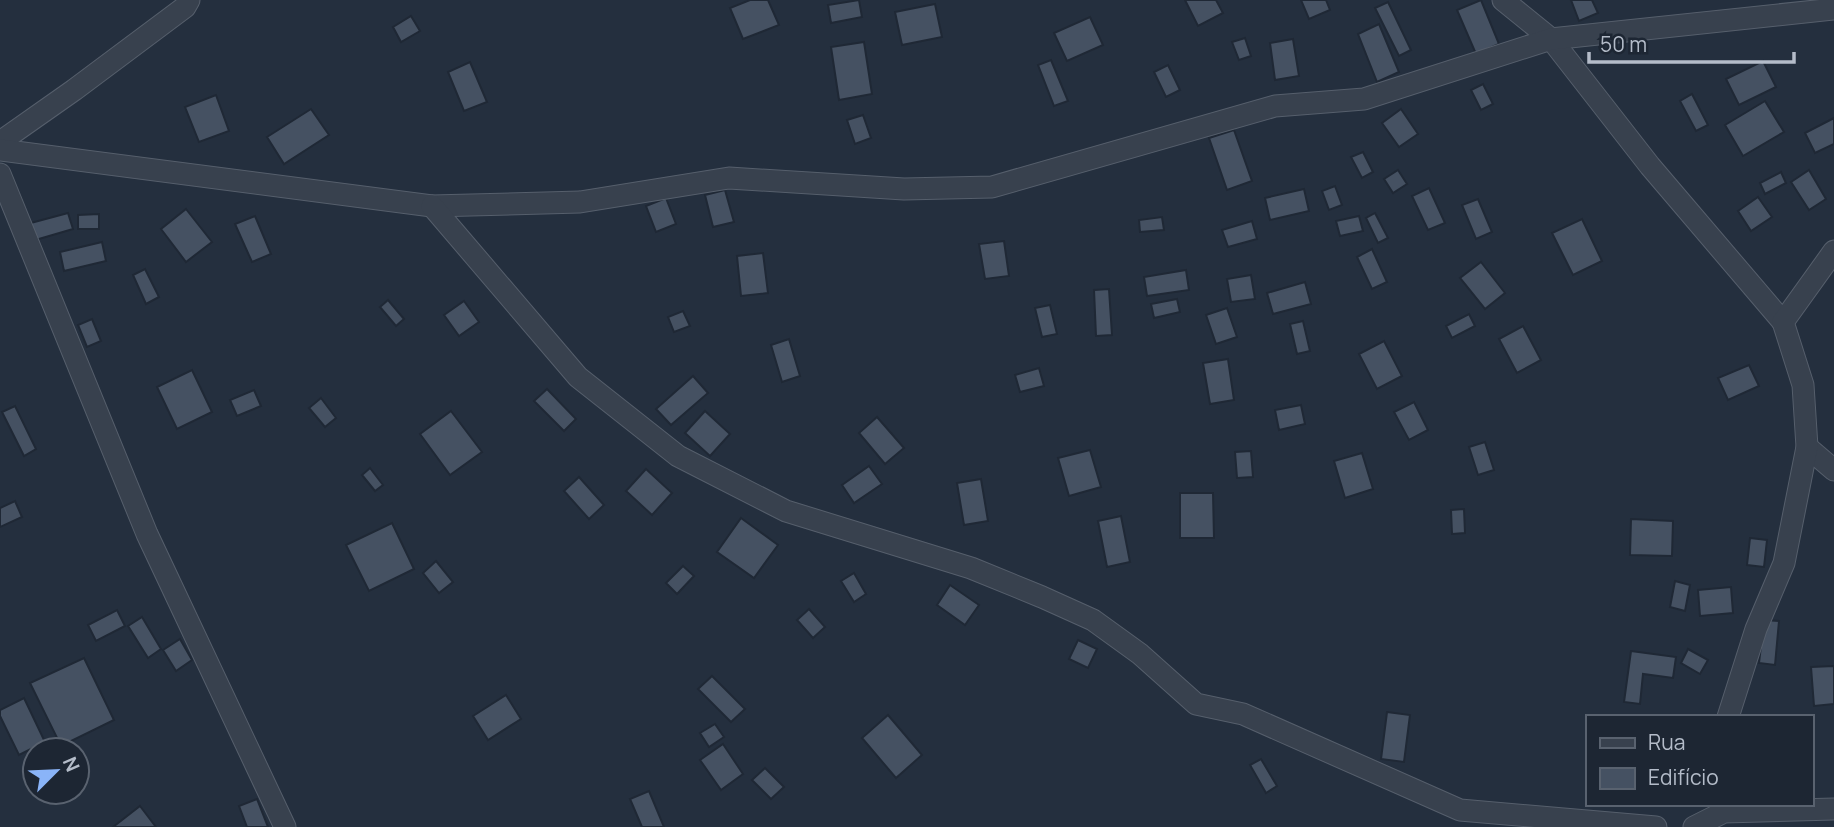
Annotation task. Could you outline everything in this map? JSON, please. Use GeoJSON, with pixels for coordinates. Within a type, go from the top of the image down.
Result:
{"type":"FeatureCollection","features":[{"type":"Feature","properties":{"kind":"street"},"geometry":{"type":"LineString","coordinates":[[0,142],[186,7],[189,0]]}},
{"type":"Feature","properties":{"kind":"street"},"geometry":{"type":"LineString","coordinates":[[1503,0],[1551,39],[1650,166],[1783,322],[1803,385],[1807,447],[1784,563],[1756,629],[1729,715]]}},
{"type":"Feature","properties":{"kind":"street"},"geometry":{"type":"LineString","coordinates":[[0,150],[432,206],[580,202],[729,178],[904,189],[992,187],[1275,106],[1364,99],[1551,39],[1834,9]]}},
{"type":"Feature","properties":{"kind":"street"},"geometry":{"type":"LineString","coordinates":[[0,174],[147,534],[285,827]]}},
{"type":"Feature","properties":{"kind":"street"},"geometry":{"type":"LineString","coordinates":[[432,206],[578,377],[678,456],[786,511],[971,568],[1055,603],[1093,621],[1140,653],[1196,704],[1243,714],[1460,810],[1656,827]]}},
{"type":"Feature","properties":{"kind":"street"},"geometry":{"type":"LineString","coordinates":[[1783,322],[1834,251]]}},
{"type":"Feature","properties":{"kind":"street"},"geometry":{"type":"LineString","coordinates":[[1807,447],[1834,470]]}},
{"type":"Feature","properties":{"kind":"street"},"geometry":{"type":"LineString","coordinates":[[1691,827],[1696,806]]}},
{"type":"Feature","properties":{"kind":"street"},"geometry":{"type":"LineString","coordinates":[[1691,827],[1724,811],[1834,809]]}},
{"type":"Feature","properties":{"kind":"building"},"geometry":{"type":"Polygon","coordinates":[[[750,0],[768,0],[779,25],[743,39],[730,8],[750,0]]]}},
{"type":"Feature","properties":{"kind":"building"},"geometry":{"type":"Polygon","coordinates":[[[859,0],[862,17],[831,23],[828,5],[859,0]]]}},
{"type":"Feature","properties":{"kind":"building"},"geometry":{"type":"Polygon","coordinates":[[[1185,0],[1216,0],[1223,13],[1198,26],[1185,0]]]}},
{"type":"Feature","properties":{"kind":"building"},"geometry":{"type":"Polygon","coordinates":[[[1301,0],[1326,0],[1330,10],[1309,19],[1301,0]]]}},
{"type":"Feature","properties":{"kind":"building"},"geometry":{"type":"Polygon","coordinates":[[[1481,0],[1499,44],[1476,54],[1457,10],[1481,0]]]}},
{"type":"Feature","properties":{"kind":"building"},"geometry":{"type":"Polygon","coordinates":[[[1571,0],[1592,0],[1598,13],[1579,21],[1571,0]]]}},
{"type":"Feature","properties":{"kind":"building"},"geometry":{"type":"Polygon","coordinates":[[[1388,2],[1411,50],[1399,56],[1375,8],[1388,2]]]}},
{"type":"Feature","properties":{"kind":"building"},"geometry":{"type":"Polygon","coordinates":[[[935,4],[942,37],[902,45],[895,12],[935,4]]]}},
{"type":"Feature","properties":{"kind":"building"},"geometry":{"type":"Polygon","coordinates":[[[411,16],[420,31],[401,42],[393,27],[411,16]]]}},
{"type":"Feature","properties":{"kind":"building"},"geometry":{"type":"Polygon","coordinates":[[[1090,17],[1103,45],[1067,61],[1054,33],[1090,17]]]}},
{"type":"Feature","properties":{"kind":"building"},"geometry":{"type":"Polygon","coordinates":[[[1379,24],[1399,72],[1377,82],[1358,34],[1379,24]]]}},
{"type":"Feature","properties":{"kind":"building"},"geometry":{"type":"Polygon","coordinates":[[[1245,38],[1251,56],[1239,60],[1232,42],[1245,38]]]}},
{"type":"Feature","properties":{"kind":"building"},"geometry":{"type":"Polygon","coordinates":[[[1293,39],[1299,76],[1275,80],[1270,43],[1293,39]]]}},
{"type":"Feature","properties":{"kind":"building"},"geometry":{"type":"Polygon","coordinates":[[[864,42],[872,94],[839,100],[831,47],[864,42]]]}},
{"type":"Feature","properties":{"kind":"building"},"geometry":{"type":"Polygon","coordinates":[[[1051,60],[1068,101],[1054,106],[1038,65],[1051,60]]]}},
{"type":"Feature","properties":{"kind":"building"},"geometry":{"type":"Polygon","coordinates":[[[1763,61],[1776,87],[1739,105],[1726,79],[1763,61]]]}},
{"type":"Feature","properties":{"kind":"building"},"geometry":{"type":"Polygon","coordinates":[[[470,62],[487,102],[464,111],[448,72],[470,62]]]}},
{"type":"Feature","properties":{"kind":"building"},"geometry":{"type":"Polygon","coordinates":[[[1168,65],[1180,90],[1166,97],[1154,72],[1168,65]]]}},
{"type":"Feature","properties":{"kind":"building"},"geometry":{"type":"Polygon","coordinates":[[[1483,84],[1493,104],[1481,110],[1471,90],[1483,84]]]}},
{"type":"Feature","properties":{"kind":"building"},"geometry":{"type":"Polygon","coordinates":[[[1692,94],[1708,125],[1696,131],[1680,101],[1692,94]]]}},
{"type":"Feature","properties":{"kind":"building"},"geometry":{"type":"Polygon","coordinates":[[[216,95],[229,131],[199,142],[185,107],[216,95]]]}},
{"type":"Feature","properties":{"kind":"building"},"geometry":{"type":"Polygon","coordinates":[[[1765,101],[1784,132],[1743,156],[1725,125],[1765,101]]]}},
{"type":"Feature","properties":{"kind":"building"},"geometry":{"type":"Polygon","coordinates":[[[311,109],[329,135],[284,164],[267,137],[311,109]]]}},
{"type":"Feature","properties":{"kind":"building"},"geometry":{"type":"Polygon","coordinates":[[[1401,109],[1418,134],[1399,147],[1382,123],[1401,109]]]}},
{"type":"Feature","properties":{"kind":"building"},"geometry":{"type":"Polygon","coordinates":[[[863,115],[871,138],[855,144],[847,120],[863,115]]]}},
{"type":"Feature","properties":{"kind":"building"},"geometry":{"type":"Polygon","coordinates":[[[1834,118],[1834,144],[1815,153],[1805,133],[1834,118]]]}},
{"type":"Feature","properties":{"kind":"building"},"geometry":{"type":"Polygon","coordinates":[[[1234,130],[1252,181],[1227,190],[1209,138],[1234,130]]]}},
{"type":"Feature","properties":{"kind":"building"},"geometry":{"type":"Polygon","coordinates":[[[1363,152],[1373,172],[1362,178],[1351,157],[1363,152]]]}},
{"type":"Feature","properties":{"kind":"building"},"geometry":{"type":"Polygon","coordinates":[[[1398,170],[1407,184],[1393,193],[1384,179],[1398,170]]]}},
{"type":"Feature","properties":{"kind":"building"},"geometry":{"type":"Polygon","coordinates":[[[1809,170],[1826,199],[1809,210],[1791,182],[1809,170]]]}},
{"type":"Feature","properties":{"kind":"building"},"geometry":{"type":"Polygon","coordinates":[[[1781,172],[1786,183],[1765,194],[1760,183],[1781,172]]]}},
{"type":"Feature","properties":{"kind":"building"},"geometry":{"type":"Polygon","coordinates":[[[1335,186],[1342,205],[1329,210],[1322,191],[1335,186]]]}},
{"type":"Feature","properties":{"kind":"building"},"geometry":{"type":"Polygon","coordinates":[[[1429,188],[1445,223],[1428,230],[1412,196],[1429,188]]]}},
{"type":"Feature","properties":{"kind":"building"},"geometry":{"type":"Polygon","coordinates":[[[1304,189],[1309,211],[1270,220],[1265,198],[1304,189]]]}},
{"type":"Feature","properties":{"kind":"building"},"geometry":{"type":"Polygon","coordinates":[[[725,190],[734,222],[713,227],[705,195],[725,190]]]}},
{"type":"Feature","properties":{"kind":"building"},"geometry":{"type":"Polygon","coordinates":[[[1758,197],[1772,217],[1751,231],[1738,211],[1758,197]]]}},
{"type":"Feature","properties":{"kind":"building"},"geometry":{"type":"Polygon","coordinates":[[[666,198],[676,224],[656,232],[646,206],[666,198]]]}},
{"type":"Feature","properties":{"kind":"building"},"geometry":{"type":"Polygon","coordinates":[[[1478,199],[1492,232],[1476,239],[1462,205],[1478,199]]]}},
{"type":"Feature","properties":{"kind":"building"},"geometry":{"type":"Polygon","coordinates":[[[186,209],[212,242],[186,262],[161,229],[186,209]]]}},
{"type":"Feature","properties":{"kind":"building"},"geometry":{"type":"Polygon","coordinates":[[[68,213],[73,229],[32,241],[27,224],[68,213]]]}},
{"type":"Feature","properties":{"kind":"building"},"geometry":{"type":"Polygon","coordinates":[[[1375,213],[1388,238],[1378,243],[1366,218],[1375,213]]]}},
{"type":"Feature","properties":{"kind":"building"},"geometry":{"type":"Polygon","coordinates":[[[99,214],[99,229],[78,229],[78,215],[99,214]]]}},
{"type":"Feature","properties":{"kind":"building"},"geometry":{"type":"Polygon","coordinates":[[[255,216],[271,254],[252,262],[235,224],[255,216]]]}},
{"type":"Feature","properties":{"kind":"building"},"geometry":{"type":"Polygon","coordinates":[[[1359,216],[1363,231],[1340,236],[1336,221],[1359,216]]]}},
{"type":"Feature","properties":{"kind":"building"},"geometry":{"type":"Polygon","coordinates":[[[1162,217],[1164,230],[1140,232],[1139,220],[1162,217]]]}},
{"type":"Feature","properties":{"kind":"building"},"geometry":{"type":"Polygon","coordinates":[[[1582,219],[1602,261],[1573,275],[1552,233],[1582,219]]]}},
{"type":"Feature","properties":{"kind":"building"},"geometry":{"type":"Polygon","coordinates":[[[1252,221],[1257,239],[1228,247],[1222,230],[1252,221]]]}},
{"type":"Feature","properties":{"kind":"building"},"geometry":{"type":"Polygon","coordinates":[[[1004,241],[1009,276],[985,279],[979,244],[1004,241]]]}},
{"type":"Feature","properties":{"kind":"building"},"geometry":{"type":"Polygon","coordinates":[[[102,242],[106,261],[64,271],[60,252],[102,242]]]}},
{"type":"Feature","properties":{"kind":"building"},"geometry":{"type":"Polygon","coordinates":[[[1372,249],[1387,282],[1372,289],[1357,257],[1372,249]]]}},
{"type":"Feature","properties":{"kind":"building"},"geometry":{"type":"Polygon","coordinates":[[[763,253],[768,293],[741,296],[737,256],[763,253]]]}},
{"type":"Feature","properties":{"kind":"building"},"geometry":{"type":"Polygon","coordinates":[[[1481,262],[1505,293],[1485,309],[1460,278],[1481,262]]]}},
{"type":"Feature","properties":{"kind":"building"},"geometry":{"type":"Polygon","coordinates":[[[145,269],[159,297],[146,304],[133,275],[145,269]]]}},
{"type":"Feature","properties":{"kind":"building"},"geometry":{"type":"Polygon","coordinates":[[[1186,270],[1189,290],[1147,296],[1144,277],[1186,270]]]}},
{"type":"Feature","properties":{"kind":"building"},"geometry":{"type":"Polygon","coordinates":[[[1251,275],[1255,299],[1231,302],[1227,279],[1251,275]]]}},
{"type":"Feature","properties":{"kind":"building"},"geometry":{"type":"Polygon","coordinates":[[[1305,282],[1311,304],[1273,314],[1267,293],[1305,282]]]}},
{"type":"Feature","properties":{"kind":"building"},"geometry":{"type":"Polygon","coordinates":[[[1109,289],[1112,335],[1096,336],[1094,290],[1109,289]]]}},
{"type":"Feature","properties":{"kind":"building"},"geometry":{"type":"Polygon","coordinates":[[[1177,299],[1180,312],[1154,318],[1151,304],[1177,299]]]}},
{"type":"Feature","properties":{"kind":"building"},"geometry":{"type":"Polygon","coordinates":[[[388,300],[404,319],[396,326],[380,307],[388,300]]]}},
{"type":"Feature","properties":{"kind":"building"},"geometry":{"type":"Polygon","coordinates":[[[464,301],[479,322],[459,336],[444,315],[464,301]]]}},
{"type":"Feature","properties":{"kind":"building"},"geometry":{"type":"Polygon","coordinates":[[[1050,305],[1057,334],[1042,337],[1035,308],[1050,305]]]}},
{"type":"Feature","properties":{"kind":"building"},"geometry":{"type":"Polygon","coordinates":[[[1227,308],[1237,337],[1216,344],[1206,315],[1227,308]]]}},
{"type":"Feature","properties":{"kind":"building"},"geometry":{"type":"Polygon","coordinates":[[[683,311],[690,326],[674,332],[668,317],[683,311]]]}},
{"type":"Feature","properties":{"kind":"building"},"geometry":{"type":"Polygon","coordinates":[[[1469,314],[1475,326],[1452,338],[1446,326],[1469,314]]]}},
{"type":"Feature","properties":{"kind":"building"},"geometry":{"type":"Polygon","coordinates":[[[92,319],[101,341],[87,347],[78,325],[92,319]]]}},
{"type":"Feature","properties":{"kind":"building"},"geometry":{"type":"Polygon","coordinates":[[[1303,321],[1310,351],[1297,354],[1290,324],[1303,321]]]}},
{"type":"Feature","properties":{"kind":"building"},"geometry":{"type":"Polygon","coordinates":[[[1523,326],[1541,360],[1517,373],[1499,339],[1523,326]]]}},
{"type":"Feature","properties":{"kind":"building"},"geometry":{"type":"Polygon","coordinates":[[[789,339],[800,376],[782,382],[771,345],[789,339]]]}},
{"type":"Feature","properties":{"kind":"building"},"geometry":{"type":"Polygon","coordinates":[[[1384,341],[1402,376],[1377,389],[1359,354],[1384,341]]]}},
{"type":"Feature","properties":{"kind":"building"},"geometry":{"type":"Polygon","coordinates":[[[1228,359],[1234,400],[1210,404],[1203,363],[1228,359]]]}},
{"type":"Feature","properties":{"kind":"building"},"geometry":{"type":"Polygon","coordinates":[[[1749,365],[1759,386],[1728,400],[1718,378],[1749,365]]]}},
{"type":"Feature","properties":{"kind":"building"},"geometry":{"type":"Polygon","coordinates":[[[1039,368],[1044,386],[1020,392],[1015,375],[1039,368]]]}},
{"type":"Feature","properties":{"kind":"building"},"geometry":{"type":"Polygon","coordinates":[[[192,370],[212,412],[177,429],[157,387],[192,370]]]}},
{"type":"Feature","properties":{"kind":"building"},"geometry":{"type":"Polygon","coordinates":[[[693,376],[708,393],[671,425],[656,409],[693,376]]]}},
{"type":"Feature","properties":{"kind":"building"},"geometry":{"type":"Polygon","coordinates":[[[547,389],[576,419],[564,431],[534,401],[547,389]]]}},
{"type":"Feature","properties":{"kind":"building"},"geometry":{"type":"Polygon","coordinates":[[[254,390],[261,406],[237,416],[230,400],[254,390]]]}},
{"type":"Feature","properties":{"kind":"building"},"geometry":{"type":"Polygon","coordinates":[[[321,398],[336,418],[325,427],[309,408],[321,398]]]}},
{"type":"Feature","properties":{"kind":"building"},"geometry":{"type":"Polygon","coordinates":[[[1414,402],[1428,430],[1409,440],[1394,412],[1414,402]]]}},
{"type":"Feature","properties":{"kind":"building"},"geometry":{"type":"Polygon","coordinates":[[[1301,405],[1305,424],[1279,430],[1275,410],[1301,405]]]}},
{"type":"Feature","properties":{"kind":"building"},"geometry":{"type":"Polygon","coordinates":[[[15,406],[36,449],[24,456],[2,412],[15,406]]]}},
{"type":"Feature","properties":{"kind":"building"},"geometry":{"type":"Polygon","coordinates":[[[451,411],[482,452],[450,475],[420,434],[451,411]]]}},
{"type":"Feature","properties":{"kind":"building"},"geometry":{"type":"Polygon","coordinates":[[[705,411],[730,434],[710,456],[685,433],[705,411]]]}},
{"type":"Feature","properties":{"kind":"building"},"geometry":{"type":"Polygon","coordinates":[[[877,417],[904,448],[885,464],[859,433],[877,417]]]}},
{"type":"Feature","properties":{"kind":"building"},"geometry":{"type":"Polygon","coordinates":[[[1485,442],[1494,470],[1478,475],[1469,447],[1485,442]]]}},
{"type":"Feature","properties":{"kind":"building"},"geometry":{"type":"Polygon","coordinates":[[[1090,450],[1101,487],[1069,496],[1058,458],[1090,450]]]}},
{"type":"Feature","properties":{"kind":"building"},"geometry":{"type":"Polygon","coordinates":[[[1251,451],[1253,477],[1237,478],[1235,452],[1251,451]]]}},
{"type":"Feature","properties":{"kind":"building"},"geometry":{"type":"Polygon","coordinates":[[[1362,453],[1373,489],[1345,498],[1334,461],[1362,453]]]}},
{"type":"Feature","properties":{"kind":"building"},"geometry":{"type":"Polygon","coordinates":[[[869,466],[882,484],[854,503],[842,485],[869,466]]]}},
{"type":"Feature","properties":{"kind":"building"},"geometry":{"type":"Polygon","coordinates":[[[370,468],[383,485],[375,491],[362,475],[370,468]]]}},
{"type":"Feature","properties":{"kind":"building"},"geometry":{"type":"Polygon","coordinates":[[[646,469],[672,493],[652,515],[626,491],[646,469]]]}},
{"type":"Feature","properties":{"kind":"building"},"geometry":{"type":"Polygon","coordinates":[[[579,477],[604,505],[589,519],[564,491],[579,477]]]}},
{"type":"Feature","properties":{"kind":"building"},"geometry":{"type":"Polygon","coordinates":[[[981,479],[988,521],[964,525],[957,483],[981,479]]]}},
{"type":"Feature","properties":{"kind":"building"},"geometry":{"type":"Polygon","coordinates":[[[1180,493],[1213,493],[1214,538],[1180,538],[1180,493]]]}},
{"type":"Feature","properties":{"kind":"building"},"geometry":{"type":"Polygon","coordinates":[[[15,501],[22,517],[0,527],[0,508],[15,501]]]}},
{"type":"Feature","properties":{"kind":"building"},"geometry":{"type":"Polygon","coordinates":[[[1464,509],[1465,533],[1452,534],[1451,510],[1464,509]]]}},
{"type":"Feature","properties":{"kind":"building"},"geometry":{"type":"Polygon","coordinates":[[[1121,516],[1130,562],[1107,567],[1098,521],[1121,516]]]}},
{"type":"Feature","properties":{"kind":"building"},"geometry":{"type":"Polygon","coordinates":[[[741,518],[778,545],[754,578],[717,552],[741,518]]]}},
{"type":"Feature","properties":{"kind":"building"},"geometry":{"type":"Polygon","coordinates":[[[1631,519],[1673,521],[1672,556],[1630,555],[1631,519]]]}},
{"type":"Feature","properties":{"kind":"building"},"geometry":{"type":"Polygon","coordinates":[[[392,523],[414,569],[369,591],[346,545],[392,523]]]}},
{"type":"Feature","properties":{"kind":"building"},"geometry":{"type":"Polygon","coordinates":[[[1750,538],[1767,540],[1764,567],[1747,565],[1750,538]]]}},
{"type":"Feature","properties":{"kind":"building"},"geometry":{"type":"Polygon","coordinates":[[[436,561],[453,582],[439,593],[423,573],[436,561]]]}},
{"type":"Feature","properties":{"kind":"building"},"geometry":{"type":"Polygon","coordinates":[[[683,566],[694,576],[677,594],[666,583],[683,566]]]}},
{"type":"Feature","properties":{"kind":"building"},"geometry":{"type":"Polygon","coordinates":[[[854,573],[866,594],[854,602],[841,581],[854,573]]]}},
{"type":"Feature","properties":{"kind":"building"},"geometry":{"type":"Polygon","coordinates":[[[1675,581],[1690,585],[1685,611],[1670,607],[1675,581]]]}},
{"type":"Feature","properties":{"kind":"building"},"geometry":{"type":"Polygon","coordinates":[[[950,585],[979,605],[965,625],[937,605],[950,585]]]}},
{"type":"Feature","properties":{"kind":"building"},"geometry":{"type":"Polygon","coordinates":[[[1731,587],[1733,613],[1700,616],[1698,590],[1731,587]]]}},
{"type":"Feature","properties":{"kind":"building"},"geometry":{"type":"Polygon","coordinates":[[[809,609],[825,627],[813,638],[797,620],[809,609]]]}},
{"type":"Feature","properties":{"kind":"building"},"geometry":{"type":"Polygon","coordinates":[[[117,610],[125,626],[96,641],[88,625],[117,610]]]}},
{"type":"Feature","properties":{"kind":"building"},"geometry":{"type":"Polygon","coordinates":[[[142,617],[161,649],[148,658],[128,626],[142,617]]]}},
{"type":"Feature","properties":{"kind":"building"},"geometry":{"type":"Polygon","coordinates":[[[1764,620],[1779,621],[1775,665],[1759,663],[1764,620]]]}},
{"type":"Feature","properties":{"kind":"building"},"geometry":{"type":"Polygon","coordinates":[[[180,639],[192,660],[176,671],[163,650],[180,639]]]}},
{"type":"Feature","properties":{"kind":"building"},"geometry":{"type":"Polygon","coordinates":[[[1078,640],[1097,649],[1088,668],[1069,659],[1078,640]]]}},
{"type":"Feature","properties":{"kind":"building"},"geometry":{"type":"Polygon","coordinates":[[[1688,649],[1708,660],[1700,674],[1681,663],[1688,649]]]}},
{"type":"Feature","properties":{"kind":"building"},"geometry":{"type":"Polygon","coordinates":[[[1631,651],[1676,657],[1673,678],[1643,674],[1640,704],[1624,702],[1631,651]]]}},
{"type":"Feature","properties":{"kind":"building"},"geometry":{"type":"Polygon","coordinates":[[[84,658],[114,720],[81,736],[56,736],[30,683],[84,658]]]}},
{"type":"Feature","properties":{"kind":"building"},"geometry":{"type":"Polygon","coordinates":[[[1834,666],[1834,704],[1814,706],[1811,667],[1834,666]]]}},
{"type":"Feature","properties":{"kind":"building"},"geometry":{"type":"Polygon","coordinates":[[[712,676],[745,709],[731,722],[698,689],[712,676]]]}},
{"type":"Feature","properties":{"kind":"building"},"geometry":{"type":"Polygon","coordinates":[[[506,695],[521,719],[488,740],[473,716],[506,695]]]}},
{"type":"Feature","properties":{"kind":"building"},"geometry":{"type":"Polygon","coordinates":[[[24,698],[42,736],[21,736],[19,755],[0,716],[0,710],[24,698]]]}},
{"type":"Feature","properties":{"kind":"building"},"geometry":{"type":"Polygon","coordinates":[[[1387,712],[1410,715],[1404,762],[1381,759],[1387,712]]]}},
{"type":"Feature","properties":{"kind":"building"},"geometry":{"type":"Polygon","coordinates":[[[888,715],[922,755],[896,778],[862,738],[888,715]]]}},
{"type":"Feature","properties":{"kind":"building"},"geometry":{"type":"Polygon","coordinates":[[[715,724],[724,737],[709,747],[700,733],[715,724]]]}},
{"type":"Feature","properties":{"kind":"building"},"geometry":{"type":"Polygon","coordinates":[[[723,744],[743,774],[721,790],[700,760],[723,744]]]}},
{"type":"Feature","properties":{"kind":"building"},"geometry":{"type":"Polygon","coordinates":[[[1261,759],[1277,786],[1266,793],[1250,765],[1261,759]]]}},
{"type":"Feature","properties":{"kind":"building"},"geometry":{"type":"Polygon","coordinates":[[[765,768],[784,787],[771,799],[752,780],[765,768]]]}},
{"type":"Feature","properties":{"kind":"building"},"geometry":{"type":"Polygon","coordinates":[[[649,791],[664,827],[642,827],[630,799],[649,791]]]}},
{"type":"Feature","properties":{"kind":"building"},"geometry":{"type":"Polygon","coordinates":[[[257,799],[268,827],[247,827],[239,806],[257,799]]]}},
{"type":"Feature","properties":{"kind":"building"},"geometry":{"type":"Polygon","coordinates":[[[140,806],[156,827],[113,827],[140,806]]]}}]}
